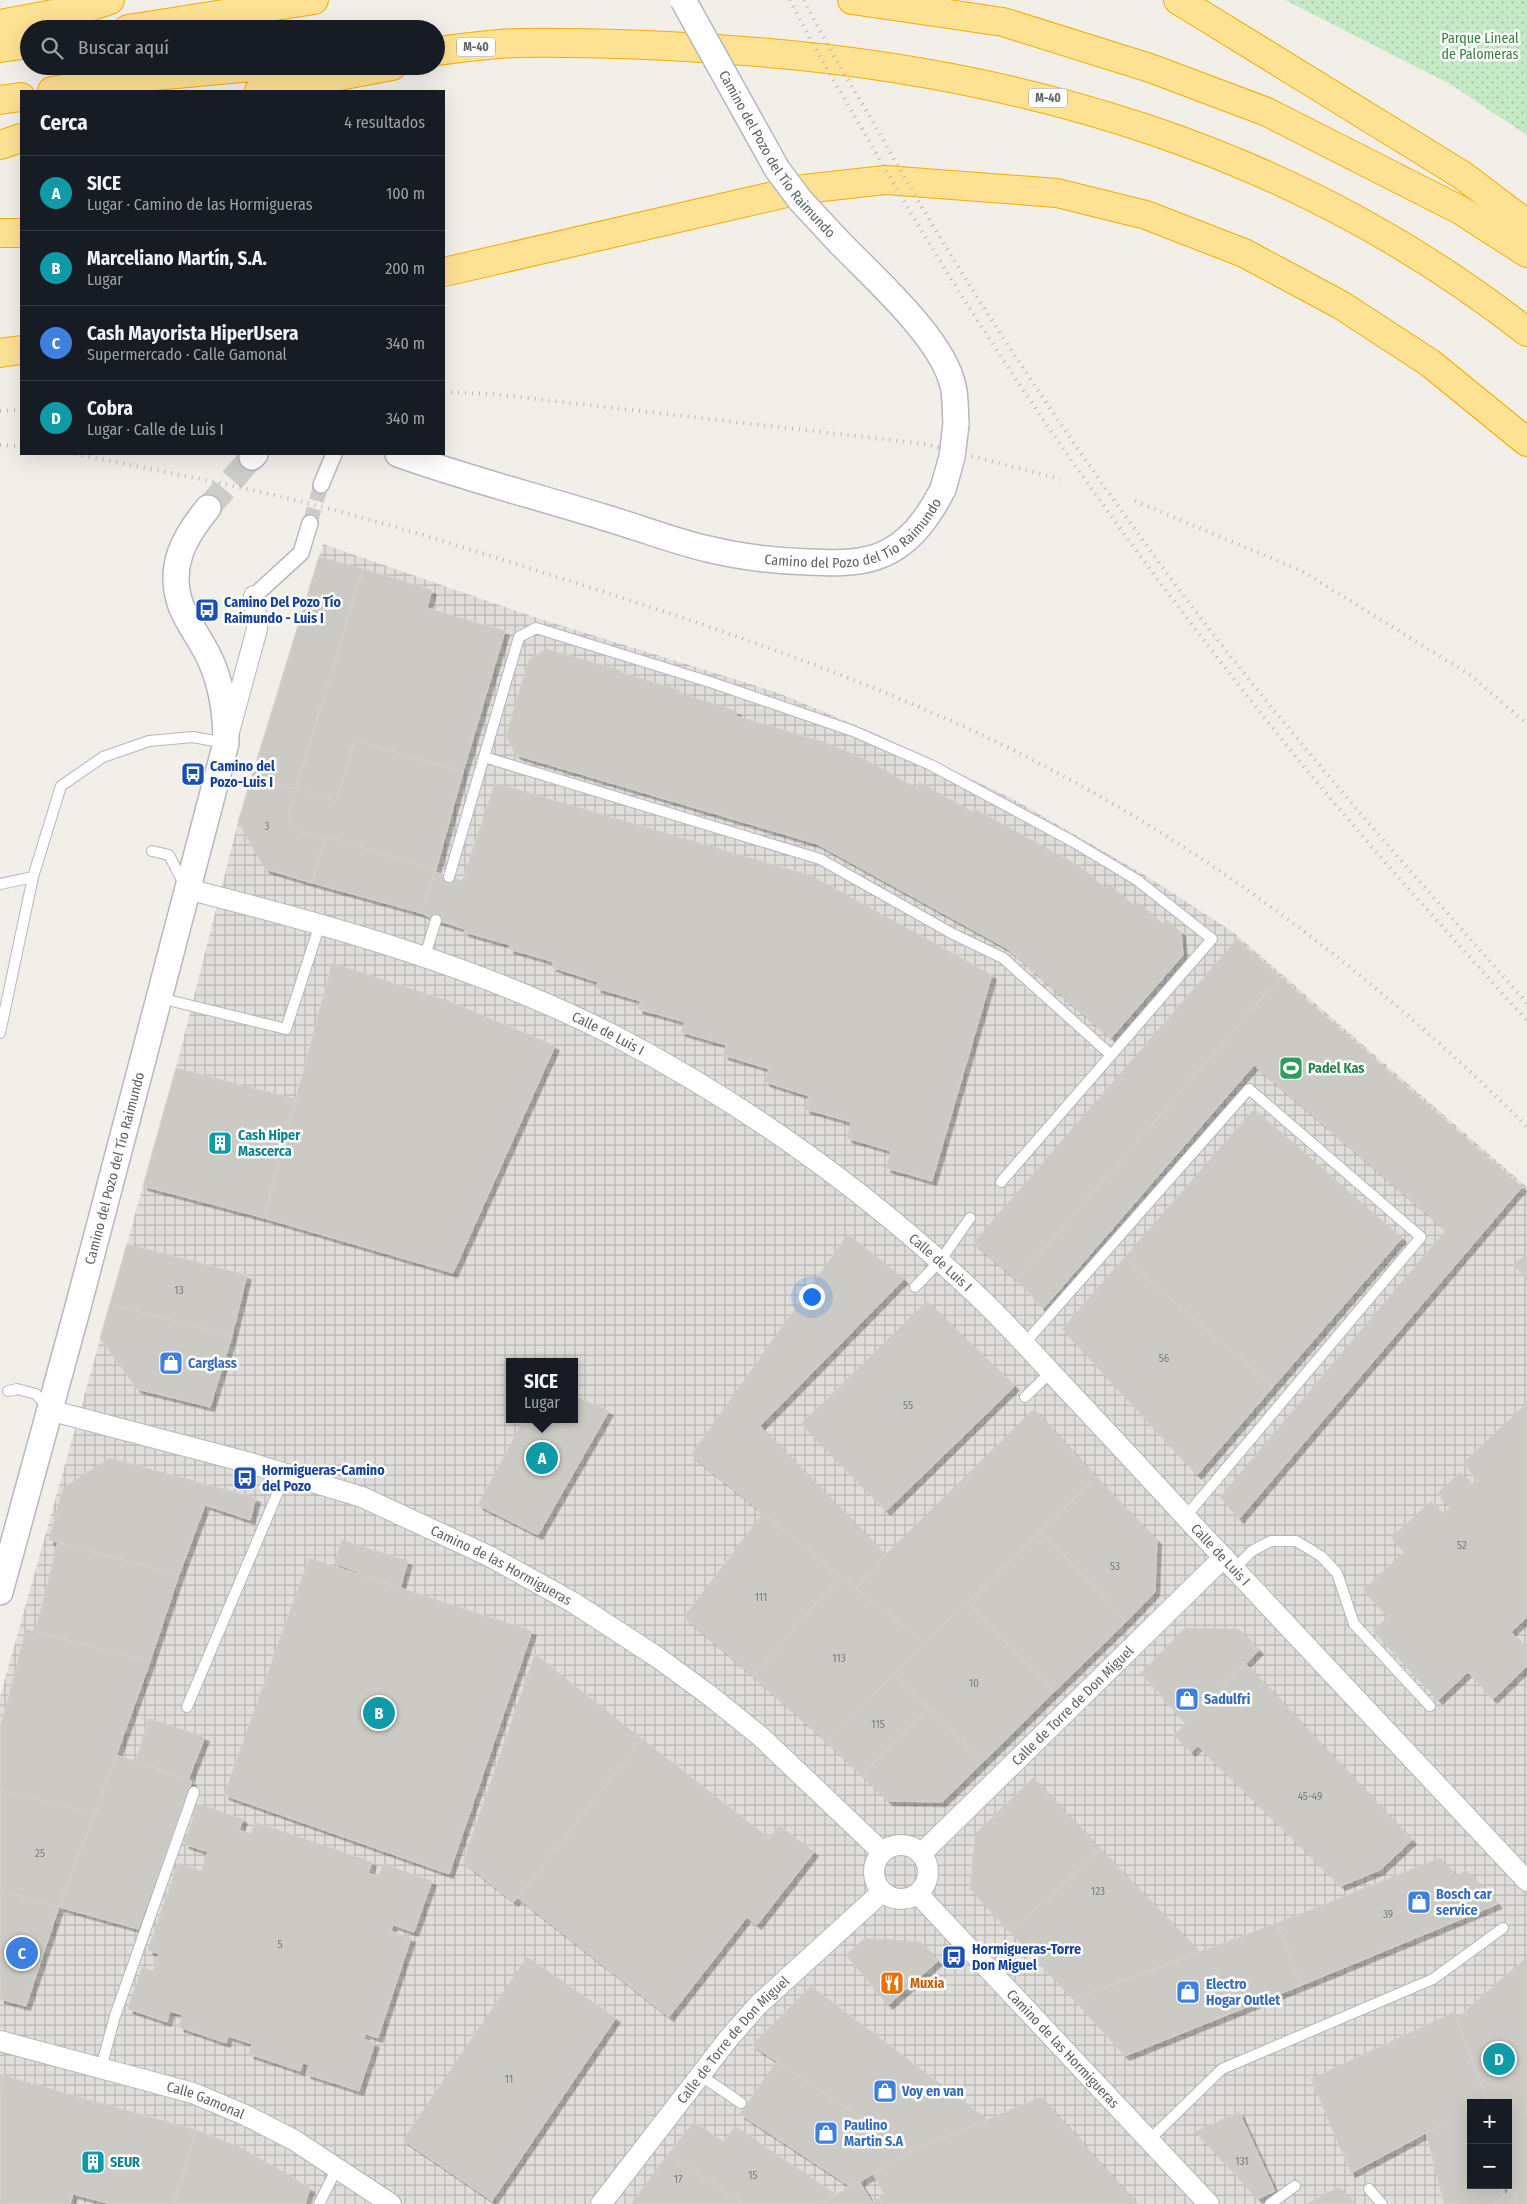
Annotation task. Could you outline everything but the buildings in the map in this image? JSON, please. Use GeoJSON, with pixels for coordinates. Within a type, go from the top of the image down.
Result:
{"type":"FeatureCollection","features":[{"type":"Feature","properties":{"kind":"highway"},"geometry":{"type":"LineString","coordinates":[[22,20],[86,8],[110,0]]}},
{"type":"Feature","properties":{"kind":"highway"},"geometry":{"type":"LineString","coordinates":[[186,20],[314,0]]}},
{"type":"Feature","properties":{"kind":"highway"},"geometry":{"type":"LineString","coordinates":[[852,0],[1003,22]]}},
{"type":"Feature","properties":{"kind":"highway"},"geometry":{"type":"LineString","coordinates":[[940,0],[1003,22],[1150,68],[1267,112],[1460,210],[1527,253]]}},
{"type":"Feature","properties":{"kind":"highway"},"geometry":{"type":"LineString","coordinates":[[1178,0],[1462,175],[1527,224]]}},
{"type":"Feature","properties":{"kind":"highway"},"geometry":{"type":"LineString","coordinates":[[0,24],[20,20]]}},
{"type":"Feature","properties":{"kind":"highway"},"geometry":{"type":"LineString","coordinates":[[445,56],[515,43]]}},
{"type":"Feature","properties":{"kind":"highway","name":"M-40"},"geometry":{"type":"LineString","coordinates":[[445,49],[515,43],[670,45],[777,53],[856,61],[953,78],[1074,106],[1121,119],[1204,148],[1274,178],[1363,222],[1486,299],[1527,332]]}},
{"type":"Feature","properties":{"kind":"highway"},"geometry":{"type":"LineString","coordinates":[[0,48],[20,45]]}},
{"type":"Feature","properties":{"kind":"highway"},"geometry":{"type":"LineString","coordinates":[[58,90],[122,79],[166,75]]}},
{"type":"Feature","properties":{"kind":"highway"},"geometry":{"type":"LineString","coordinates":[[264,90],[344,75]]}},
{"type":"Feature","properties":{"kind":"highway"},"geometry":{"type":"LineString","coordinates":[[0,100],[20,97]]}},
{"type":"Feature","properties":{"kind":"highway"},"geometry":{"type":"LineString","coordinates":[[0,144],[20,138]]}},
{"type":"Feature","properties":{"kind":"highway"},"geometry":{"type":"LineString","coordinates":[[445,272],[804,189],[885,180],[1057,193],[1146,215],[1252,258],[1341,305],[1430,363],[1527,442]]}},
{"type":"Feature","properties":{"kind":"highway"},"geometry":{"type":"LineString","coordinates":[[0,232],[20,233]]}},
{"type":"Feature","properties":{"kind":"highway"},"geometry":{"type":"LineString","coordinates":[[445,267],[483,263]]}},
{"type":"Feature","properties":{"kind":"highway"},"geometry":{"type":"LineString","coordinates":[[0,352],[20,350]]}},
{"type":"Feature","properties":{"kind":"street","name":"Camino del Pozo del Tío Raimundo"},"geometry":{"type":"LineString","coordinates":[[401,455],[458,475],[707,549],[768,560],[829,563],[863,561],[878,557],[906,541],[928,515],[943,489],[952,457],[956,424],[953,385],[943,360],[926,336],[892,296],[840,244],[800,200],[777,170],[683,0]]}},
{"type":"Feature","properties":{"kind":"street"},"geometry":{"type":"LineString","coordinates":[[321,485],[334,455]]}},
{"type":"Feature","properties":{"kind":"street","name":"Camino del Pozo del Tío Raimundo"},"geometry":{"type":"LineString","coordinates":[[208,508],[185,539],[178,559],[177,577],[182,607],[210,659],[221,690],[226,718],[226,743]]}},
{"type":"Feature","properties":{"kind":"street","name":"Camino del Pozo del Tío Raimundo"},"geometry":{"type":"LineString","coordinates":[[0,1592],[81,1297],[257,629],[254,596],[300,553],[310,522]]}},
{"type":"Feature","properties":{"kind":"street","name":"Calle de Luis I"},"geometry":{"type":"LineString","coordinates":[[187,889],[320,924],[425,956],[564,1012],[616,1037],[694,1081],[807,1154],[871,1202],[986,1303],[1527,1881]]}},
{"type":"Feature","properties":{"kind":"street","name":"Camino de las Hormigueras"},"geometry":{"type":"LineString","coordinates":[[49,1410],[286,1473],[362,1497],[489,1556],[574,1603],[657,1657],[752,1730],[814,1786],[882,1852]]}},
{"type":"Feature","properties":{"kind":"street","name":"Calle de Torre de Don Miguel"},"geometry":{"type":"LineString","coordinates":[[921,1854],[1229,1563]]}},
{"type":"Feature","properties":{"kind":"street"},"geometry":{"type":"LineString","coordinates":[[895,1846],[909,1846],[921,1854],[928,1867],[927,1882],[918,1894],[907,1899],[893,1899],[882,1892],[875,1879],[875,1865],[882,1852],[895,1846]]}},
{"type":"Feature","properties":{"kind":"street","name":"Calle de Torre de Don Miguel"},"geometry":{"type":"LineString","coordinates":[[601,2204],[729,2038],[758,2005],[882,1892]]}},
{"type":"Feature","properties":{"kind":"street","name":"Camino de las Hormigueras"},"geometry":{"type":"LineString","coordinates":[[918,1894],[1209,2204]]}},
{"type":"Feature","properties":{"kind":"street","name":"Calle Gamonal"},"geometry":{"type":"LineString","coordinates":[[0,2041],[193,2093],[245,2115],[294,2140],[391,2204]]}},
{"type":"Feature","properties":{"kind":"lane"},"geometry":{"type":"LineString","coordinates":[[449,877],[519,637],[536,628],[710,682],[853,730],[931,765],[1072,841],[1137,880],[1212,938],[1001,1182]]}},
{"type":"Feature","properties":{"kind":"lane"},"geometry":{"type":"LineString","coordinates":[[0,1033],[33,877],[61,786],[103,757],[149,741],[194,737],[226,743]]}},
{"type":"Feature","properties":{"kind":"lane"},"geometry":{"type":"LineString","coordinates":[[484,757],[820,859],[953,934],[1003,958],[1112,1055]]}},
{"type":"Feature","properties":{"kind":"lane"},"geometry":{"type":"LineString","coordinates":[[152,851],[168,855],[187,889]]}},
{"type":"Feature","properties":{"kind":"lane"},"geometry":{"type":"LineString","coordinates":[[0,884],[33,877]]}},
{"type":"Feature","properties":{"kind":"lane"},"geometry":{"type":"LineString","coordinates":[[425,956],[436,920]]}},
{"type":"Feature","properties":{"kind":"lane"},"geometry":{"type":"LineString","coordinates":[[159,997],[286,1029],[320,924]]}},
{"type":"Feature","properties":{"kind":"lane"},"geometry":{"type":"LineString","coordinates":[[1024,1344],[1249,1089],[1421,1237],[1186,1516]]}},
{"type":"Feature","properties":{"kind":"lane"},"geometry":{"type":"LineString","coordinates":[[915,1287],[940,1261],[970,1218]]}},
{"type":"Feature","properties":{"kind":"lane"},"geometry":{"type":"LineString","coordinates":[[1025,1397],[1051,1372]]}},
{"type":"Feature","properties":{"kind":"lane"},"geometry":{"type":"LineString","coordinates":[[8,1391],[17,1390],[36,1394],[49,1410]]}},
{"type":"Feature","properties":{"kind":"lane"},"geometry":{"type":"LineString","coordinates":[[187,1707],[286,1473]]}},
{"type":"Feature","properties":{"kind":"lane"},"geometry":{"type":"LineString","coordinates":[[1229,1563],[1271,1541],[1296,1541],[1321,1556],[1337,1573],[1354,1624],[1430,1706]]}},
{"type":"Feature","properties":{"kind":"lane"},"geometry":{"type":"LineString","coordinates":[[101,2068],[115,2016],[194,1792]]}},
{"type":"Feature","properties":{"kind":"lane"},"geometry":{"type":"LineString","coordinates":[[1150,2140],[1222,2069],[1433,1978],[1503,1928]]}},
{"type":"Feature","properties":{"kind":"lane"},"geometry":{"type":"LineString","coordinates":[[700,2075],[741,2103]]}},
{"type":"Feature","properties":{"kind":"lane"},"geometry":{"type":"LineString","coordinates":[[319,2204],[337,2168]]}},
{"type":"Feature","properties":{"kind":"lane"},"geometry":{"type":"LineString","coordinates":[[1270,2204],[1295,2186]]}},
{"type":"Feature","properties":{"kind":"lane"},"geometry":{"type":"LineString","coordinates":[[1369,2188],[1382,2204]]}},
{"type":"Feature","properties":{"kind":"shaded area"},"geometry":{"type":"Polygon","coordinates":[[[323,544],[531,616],[776,692],[872,732],[1013,799],[1148,877],[1233,932],[1527,1187],[1527,2204],[0,2204],[0,1697],[176,1068],[238,822],[323,544]]]}},
{"type":"Feature","properties":{"kind":"green space","name":"Parque Lineal de Palomeras"},"geometry":{"type":"Polygon","coordinates":[[[1285,0],[1527,0],[1527,135],[1450,84],[1285,0]]]}},
{"type":"Feature","properties":{"kind":"tunnel"},"geometry":{"type":"LineString","coordinates":[[208,508],[252,457]]}},
{"type":"Feature","properties":{"kind":"tunnel"},"geometry":{"type":"LineString","coordinates":[[310,523],[321,485]]}},
{"type":"Feature","properties":{"kind":"railway"},"geometry":{"type":"LineString","coordinates":[[790,0],[822,61],[927,239],[975,317],[1078,470],[1187,618],[1301,763],[1384,861],[1527,1021]]}},
{"type":"Feature","properties":{"kind":"railway"},"geometry":{"type":"LineString","coordinates":[[804,0],[841,69],[970,287],[1067,433],[1134,528],[1226,651],[1324,771],[1527,1003]]}},
{"type":"Feature","properties":{"kind":"railway"},"geometry":{"type":"LineString","coordinates":[[445,392],[493,394],[925,444],[1060,479]]}},
{"type":"Feature","properties":{"kind":"railway"},"geometry":{"type":"LineString","coordinates":[[0,411],[20,410]]}},
{"type":"Feature","properties":{"kind":"railway"},"geometry":{"type":"LineString","coordinates":[[0,445],[20,446]]}},
{"type":"Feature","properties":{"kind":"railway"},"geometry":{"type":"LineString","coordinates":[[80,455],[299,501],[445,542],[589,587],[782,653],[924,709],[971,730],[1048,768],[1123,810],[1196,855],[1267,904],[1401,1010],[1465,1067],[1527,1127]]}},
{"type":"Feature","properties":{"kind":"railway"},"geometry":{"type":"LineString","coordinates":[[1135,501],[1302,571],[1470,675],[1527,724]]}},
{"type":"Feature","properties":{"kind":"place","name":"Camino Del Pozo Tío Raimundo - Luis I"},"geometry":{"type":"Point","coordinates":[207,610]}},
{"type":"Feature","properties":{"kind":"place","name":"Camino del Pozo-Luis I"},"geometry":{"type":"Point","coordinates":[193,774]}},
{"type":"Feature","properties":{"kind":"place","name":"Padel Kas"},"geometry":{"type":"Point","coordinates":[1291,1068]}},
{"type":"Feature","properties":{"kind":"place","name":"Cash Hiper Mascerca"},"geometry":{"type":"Point","coordinates":[220,1143]}},
{"type":"Feature","properties":{"kind":"place","name":"Carglass"},"geometry":{"type":"Point","coordinates":[171,1363]}},
{"type":"Feature","properties":{"kind":"place","name":"SICE"},"geometry":{"type":"Point","coordinates":[542,1458]}},
{"type":"Feature","properties":{"kind":"place","name":"Hormigueras-Camino del Pozo"},"geometry":{"type":"Point","coordinates":[245,1478]}},
{"type":"Feature","properties":{"kind":"place","name":"Sadulfri"},"geometry":{"type":"Point","coordinates":[1187,1699]}},
{"type":"Feature","properties":{"kind":"place","name":"Marceliano Martín, S.A."},"geometry":{"type":"Point","coordinates":[379,1713]}},
{"type":"Feature","properties":{"kind":"place","name":"Bosch car service"},"geometry":{"type":"Point","coordinates":[1419,1902]}},
{"type":"Feature","properties":{"kind":"place","name":"Cash Mayorista HiperUsera"},"geometry":{"type":"Point","coordinates":[22,1953]}},
{"type":"Feature","properties":{"kind":"place","name":"Hormigueras-Torre Don Miguel"},"geometry":{"type":"Point","coordinates":[954,1957]}},
{"type":"Feature","properties":{"kind":"place","name":"Muxia"},"geometry":{"type":"Point","coordinates":[892,1983]}},
{"type":"Feature","properties":{"kind":"place","name":"Electro Hogar Outlet"},"geometry":{"type":"Point","coordinates":[1188,1992]}},
{"type":"Feature","properties":{"kind":"place","name":"Cobra"},"geometry":{"type":"Point","coordinates":[1499,2059]}},
{"type":"Feature","properties":{"kind":"place","name":"Voy en van"},"geometry":{"type":"Point","coordinates":[885,2091]}},
{"type":"Feature","properties":{"kind":"place","name":"Paulino Martin S.A"},"geometry":{"type":"Point","coordinates":[826,2133]}},
{"type":"Feature","properties":{"kind":"place","name":"SEUR"},"geometry":{"type":"Point","coordinates":[93,2162]}}]}
